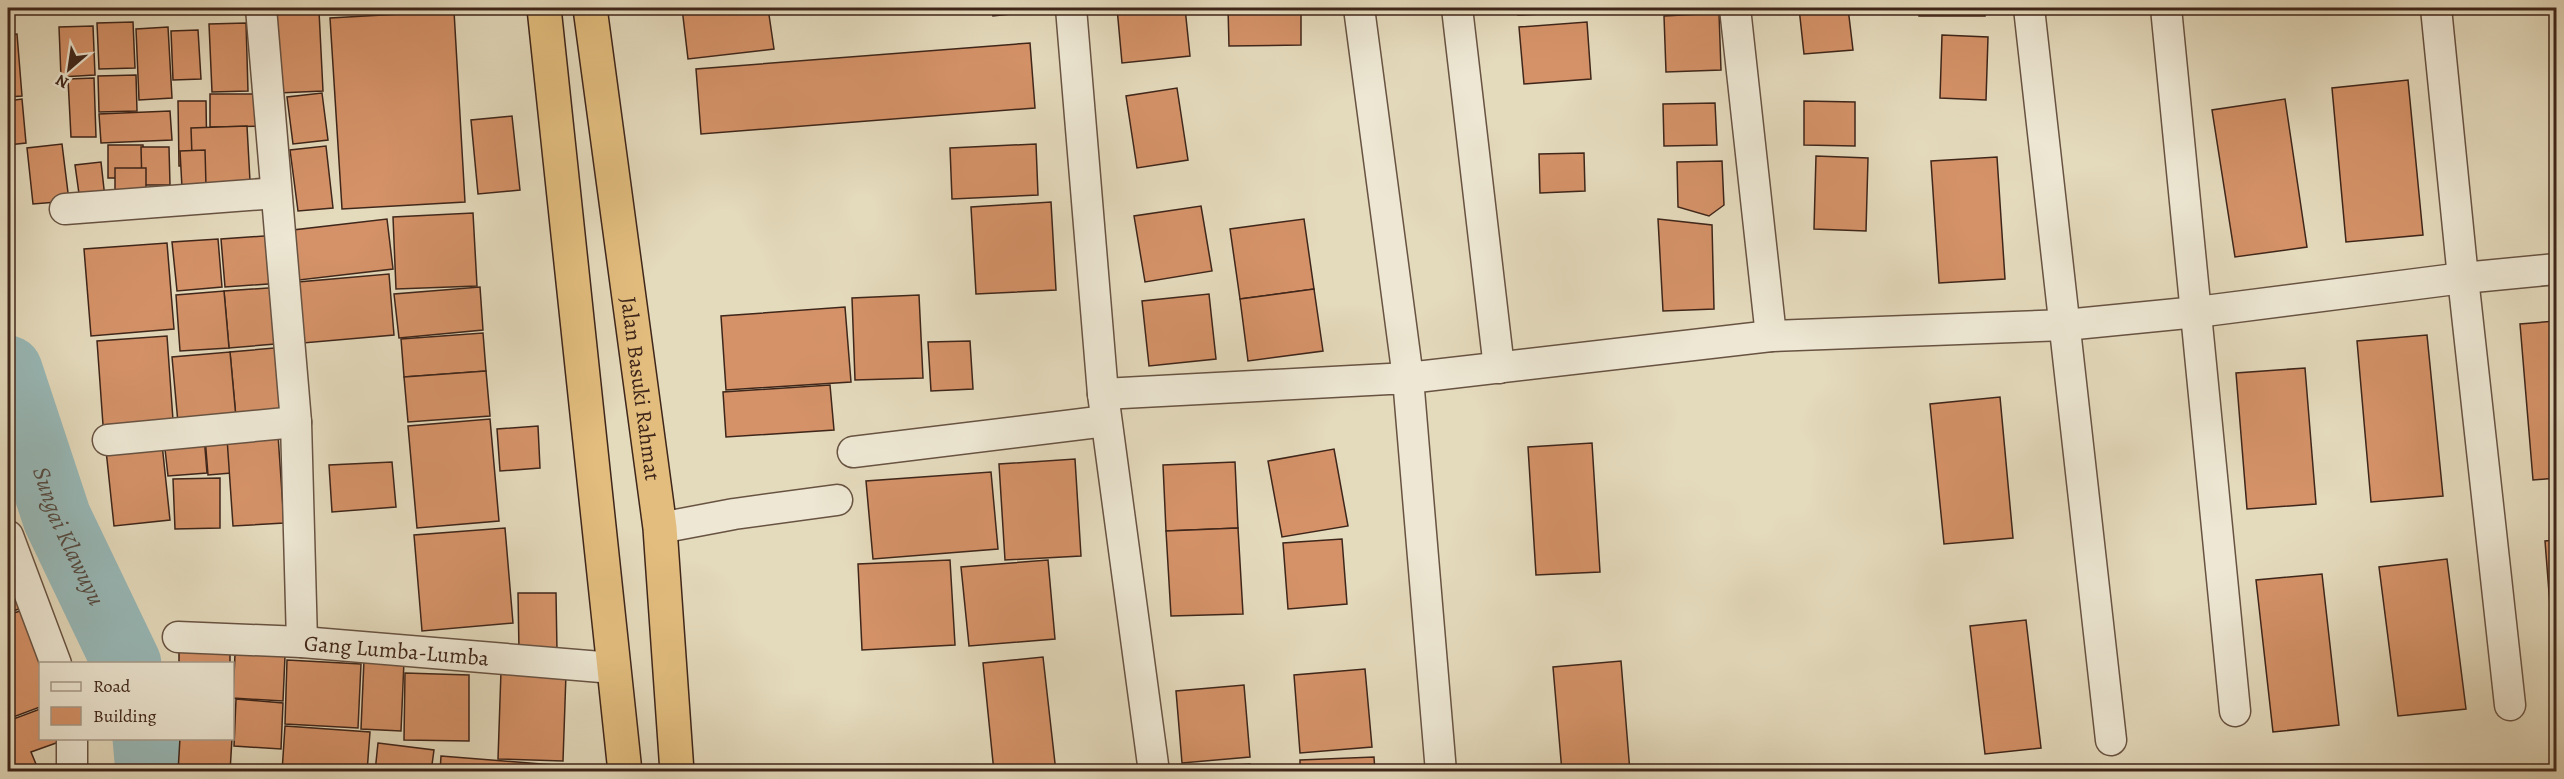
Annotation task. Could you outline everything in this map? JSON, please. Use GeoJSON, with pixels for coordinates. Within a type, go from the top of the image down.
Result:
{"type":"FeatureCollection","features":[{"type":"Feature","properties":{"kind":"highway"},"geometry":{"type":"LineString","coordinates":[[544,8],[625,771]]}},
{"type":"Feature","properties":{"kind":"highway","name":"Jalan Basuki Rahmat"},"geometry":{"type":"LineString","coordinates":[[590,8],[660,528],[677,771]]}},
{"type":"Feature","properties":{"kind":"street"},"geometry":{"type":"LineString","coordinates":[[261,8],[296,422],[302,642]]}},
{"type":"Feature","properties":{"kind":"street"},"geometry":{"type":"LineString","coordinates":[[1071,8],[1105,407],[1154,771]]}},
{"type":"Feature","properties":{"kind":"street"},"geometry":{"type":"LineString","coordinates":[[1359,8],[1408,378],[1441,771]]}},
{"type":"Feature","properties":{"kind":"street"},"geometry":{"type":"LineString","coordinates":[[1457,8],[1498,368]]}},
{"type":"Feature","properties":{"kind":"street"},"geometry":{"type":"LineString","coordinates":[[1735,8],[1771,336]]}},
{"type":"Feature","properties":{"kind":"street"},"geometry":{"type":"LineString","coordinates":[[2029,8],[2111,740]]}},
{"type":"Feature","properties":{"kind":"street"},"geometry":{"type":"LineString","coordinates":[[2166,8],[2235,711]]}},
{"type":"Feature","properties":{"kind":"street"},"geometry":{"type":"LineString","coordinates":[[2436,8],[2510,705]]}},
{"type":"Feature","properties":{"kind":"street"},"geometry":{"type":"LineString","coordinates":[[65,209],[276,193]]}},
{"type":"Feature","properties":{"kind":"street"},"geometry":{"type":"LineString","coordinates":[[853,452],[1105,407],[1408,378],[1771,336],[2066,326],[2197,312],[2463,278],[2556,269]]}},
{"type":"Feature","properties":{"kind":"street"},"geometry":{"type":"LineString","coordinates":[[108,440],[296,422]]}},
{"type":"Feature","properties":{"kind":"street"},"geometry":{"type":"LineString","coordinates":[[660,528],[734,514],[837,500]]}},
{"type":"Feature","properties":{"kind":"street"},"geometry":{"type":"LineString","coordinates":[[8,536],[56,662]]}},
{"type":"Feature","properties":{"kind":"street","name":"Gang Lumba-Lumba"},"geometry":{"type":"LineString","coordinates":[[178,637],[302,642],[614,668]]}},
{"type":"Feature","properties":{"kind":"street"},"geometry":{"type":"LineString","coordinates":[[72,740],[72,771]]}},
{"type":"Feature","properties":{"kind":"building"},"geometry":{"type":"Polygon","coordinates":[[[682,8],[768,8],[774,49],[688,59],[682,8]]]}},
{"type":"Feature","properties":{"kind":"building"},"geometry":{"type":"Polygon","coordinates":[[[827,8],[880,8],[827,11],[827,8]]]}},
{"type":"Feature","properties":{"kind":"building"},"geometry":{"type":"Polygon","coordinates":[[[992,8],[1046,8],[1046,10],[993,16],[992,8]]]}},
{"type":"Feature","properties":{"kind":"building"},"geometry":{"type":"Polygon","coordinates":[[[1117,8],[1185,8],[1190,56],[1122,63],[1117,8]]]}},
{"type":"Feature","properties":{"kind":"building"},"geometry":{"type":"Polygon","coordinates":[[[1228,8],[1301,8],[1301,45],[1229,46],[1228,8]]]}},
{"type":"Feature","properties":{"kind":"building"},"geometry":{"type":"Polygon","coordinates":[[[1517,8],[1569,8],[1569,13],[1518,15],[1517,8]]]}},
{"type":"Feature","properties":{"kind":"building"},"geometry":{"type":"Polygon","coordinates":[[[1799,8],[1848,8],[1853,50],[1804,54],[1799,8]]]}},
{"type":"Feature","properties":{"kind":"building"},"geometry":{"type":"Polygon","coordinates":[[[1919,8],[1985,8],[1985,16],[1919,16],[1919,8]]]}},
{"type":"Feature","properties":{"kind":"building"},"geometry":{"type":"Polygon","coordinates":[[[319,11],[323,91],[278,93],[274,13],[319,11]]]}},
{"type":"Feature","properties":{"kind":"building"},"geometry":{"type":"Polygon","coordinates":[[[454,11],[465,202],[342,209],[330,18],[454,11]]]}},
{"type":"Feature","properties":{"kind":"building"},"geometry":{"type":"Polygon","coordinates":[[[1719,13],[1721,70],[1666,72],[1664,16],[1719,13]]]}},
{"type":"Feature","properties":{"kind":"building"},"geometry":{"type":"Polygon","coordinates":[[[133,22],[135,68],[99,69],[97,23],[133,22]]]}},
{"type":"Feature","properties":{"kind":"building"},"geometry":{"type":"Polygon","coordinates":[[[1587,22],[1591,79],[1524,84],[1519,27],[1587,22]]]}},
{"type":"Feature","properties":{"kind":"building"},"geometry":{"type":"Polygon","coordinates":[[[246,23],[248,91],[212,92],[209,24],[246,23]]]}},
{"type":"Feature","properties":{"kind":"building"},"geometry":{"type":"Polygon","coordinates":[[[93,26],[95,75],[61,77],[59,27],[93,26]]]}},
{"type":"Feature","properties":{"kind":"building"},"geometry":{"type":"Polygon","coordinates":[[[168,27],[172,98],[139,100],[136,29],[168,27]]]}},
{"type":"Feature","properties":{"kind":"building"},"geometry":{"type":"Polygon","coordinates":[[[198,30],[201,79],[173,80],[171,31],[198,30]]]}},
{"type":"Feature","properties":{"kind":"building"},"geometry":{"type":"Polygon","coordinates":[[[17,34],[22,96],[8,97],[8,35],[17,34]]]}},
{"type":"Feature","properties":{"kind":"building"},"geometry":{"type":"Polygon","coordinates":[[[1942,35],[1988,37],[1986,100],[1940,98],[1942,35]]]}},
{"type":"Feature","properties":{"kind":"building"},"geometry":{"type":"Polygon","coordinates":[[[1030,43],[1035,108],[701,134],[696,69],[1030,43]]]}},
{"type":"Feature","properties":{"kind":"building"},"geometry":{"type":"Polygon","coordinates":[[[136,75],[137,111],[99,112],[98,76],[136,75]]]}},
{"type":"Feature","properties":{"kind":"building"},"geometry":{"type":"Polygon","coordinates":[[[94,78],[96,137],[71,137],[68,79],[94,78]]]}},
{"type":"Feature","properties":{"kind":"building"},"geometry":{"type":"Polygon","coordinates":[[[2408,80],[2423,235],[2346,242],[2332,88],[2408,80]]]}},
{"type":"Feature","properties":{"kind":"building"},"geometry":{"type":"Polygon","coordinates":[[[1177,88],[1188,160],[1137,168],[1126,96],[1177,88]]]}},
{"type":"Feature","properties":{"kind":"building"},"geometry":{"type":"Polygon","coordinates":[[[322,93],[328,140],[293,144],[287,97],[322,93]]]}},
{"type":"Feature","properties":{"kind":"building"},"geometry":{"type":"Polygon","coordinates":[[[210,94],[264,94],[265,126],[210,127],[210,94]]]}},
{"type":"Feature","properties":{"kind":"building"},"geometry":{"type":"Polygon","coordinates":[[[22,99],[26,143],[8,145],[8,101],[22,99]]]}},
{"type":"Feature","properties":{"kind":"building"},"geometry":{"type":"Polygon","coordinates":[[[2285,99],[2307,247],[2235,257],[2212,110],[2285,99]]]}},
{"type":"Feature","properties":{"kind":"building"},"geometry":{"type":"Polygon","coordinates":[[[178,101],[206,101],[207,165],[179,166],[178,101]]]}},
{"type":"Feature","properties":{"kind":"building"},"geometry":{"type":"Polygon","coordinates":[[[1804,101],[1855,102],[1855,146],[1804,145],[1804,101]]]}},
{"type":"Feature","properties":{"kind":"building"},"geometry":{"type":"Polygon","coordinates":[[[1715,103],[1717,145],[1664,146],[1663,104],[1715,103]]]}},
{"type":"Feature","properties":{"kind":"building"},"geometry":{"type":"Polygon","coordinates":[[[170,111],[172,140],[101,143],[99,114],[170,111]]]}},
{"type":"Feature","properties":{"kind":"building"},"geometry":{"type":"Polygon","coordinates":[[[512,116],[520,190],[478,194],[471,120],[512,116]]]}},
{"type":"Feature","properties":{"kind":"building"},"geometry":{"type":"Polygon","coordinates":[[[247,126],[250,181],[193,184],[191,128],[247,126]]]}},
{"type":"Feature","properties":{"kind":"building"},"geometry":{"type":"Polygon","coordinates":[[[62,144],[69,201],[33,204],[27,148],[62,144]]]}},
{"type":"Feature","properties":{"kind":"building"},"geometry":{"type":"Polygon","coordinates":[[[1036,144],[1038,195],[952,199],[950,148],[1036,144]]]}},
{"type":"Feature","properties":{"kind":"building"},"geometry":{"type":"Polygon","coordinates":[[[108,145],[143,145],[144,178],[108,178],[108,145]]]}},
{"type":"Feature","properties":{"kind":"building"},"geometry":{"type":"Polygon","coordinates":[[[326,146],[333,208],[298,211],[290,150],[326,146]]]}},
{"type":"Feature","properties":{"kind":"building"},"geometry":{"type":"Polygon","coordinates":[[[141,147],[169,147],[170,185],[142,185],[141,147]]]}},
{"type":"Feature","properties":{"kind":"building"},"geometry":{"type":"Polygon","coordinates":[[[205,150],[206,186],[182,188],[180,151],[205,150]]]}},
{"type":"Feature","properties":{"kind":"building"},"geometry":{"type":"Polygon","coordinates":[[[1584,153],[1585,191],[1540,193],[1539,154],[1584,153]]]}},
{"type":"Feature","properties":{"kind":"building"},"geometry":{"type":"Polygon","coordinates":[[[1816,156],[1868,158],[1866,231],[1814,229],[1816,156]]]}},
{"type":"Feature","properties":{"kind":"building"},"geometry":{"type":"Polygon","coordinates":[[[1997,157],[2005,279],[1939,283],[1931,161],[1997,157]]]}},
{"type":"Feature","properties":{"kind":"building"},"geometry":{"type":"Polygon","coordinates":[[[1722,161],[1724,205],[1709,216],[1678,207],[1677,162],[1722,161]]]}},
{"type":"Feature","properties":{"kind":"building"},"geometry":{"type":"Polygon","coordinates":[[[101,162],[105,198],[80,201],[75,165],[101,162]]]}},
{"type":"Feature","properties":{"kind":"building"},"geometry":{"type":"Polygon","coordinates":[[[115,168],[146,168],[146,199],[115,198],[115,168]]]}},
{"type":"Feature","properties":{"kind":"building"},"geometry":{"type":"Polygon","coordinates":[[[1051,202],[1056,290],[976,294],[971,207],[1051,202]]]}},
{"type":"Feature","properties":{"kind":"building"},"geometry":{"type":"Polygon","coordinates":[[[1201,206],[1212,271],[1145,282],[1134,216],[1201,206]]]}},
{"type":"Feature","properties":{"kind":"building"},"geometry":{"type":"Polygon","coordinates":[[[473,213],[477,286],[396,289],[393,217],[473,213]]]}},
{"type":"Feature","properties":{"kind":"building"},"geometry":{"type":"Polygon","coordinates":[[[387,219],[393,269],[299,280],[293,230],[387,219]]]}},
{"type":"Feature","properties":{"kind":"building"},"geometry":{"type":"Polygon","coordinates":[[[1304,219],[1314,289],[1240,299],[1230,229],[1304,219]]]}},
{"type":"Feature","properties":{"kind":"building"},"geometry":{"type":"Polygon","coordinates":[[[1658,219],[1712,225],[1714,309],[1663,311],[1658,219]]]}},
{"type":"Feature","properties":{"kind":"building"},"geometry":{"type":"Polygon","coordinates":[[[278,235],[282,283],[225,287],[221,239],[278,235]]]}},
{"type":"Feature","properties":{"kind":"building"},"geometry":{"type":"Polygon","coordinates":[[[218,239],[222,287],[177,291],[172,242],[218,239]]]}},
{"type":"Feature","properties":{"kind":"building"},"geometry":{"type":"Polygon","coordinates":[[[167,243],[174,329],[91,336],[84,249],[167,243]]]}},
{"type":"Feature","properties":{"kind":"building"},"geometry":{"type":"Polygon","coordinates":[[[389,274],[394,335],[303,343],[298,282],[389,274]]]}},
{"type":"Feature","properties":{"kind":"building"},"geometry":{"type":"Polygon","coordinates":[[[282,287],[287,343],[229,348],[224,291],[282,287]]]}},
{"type":"Feature","properties":{"kind":"building"},"geometry":{"type":"Polygon","coordinates":[[[480,287],[483,330],[399,338],[394,294],[480,287]]]}},
{"type":"Feature","properties":{"kind":"building"},"geometry":{"type":"Polygon","coordinates":[[[1314,289],[1323,351],[1248,361],[1240,299],[1314,289]]]}},
{"type":"Feature","properties":{"kind":"building"},"geometry":{"type":"Polygon","coordinates":[[[224,291],[229,348],[180,351],[176,295],[224,291]]]}},
{"type":"Feature","properties":{"kind":"building"},"geometry":{"type":"Polygon","coordinates":[[[1209,294],[1216,359],[1149,366],[1142,301],[1209,294]]]}},
{"type":"Feature","properties":{"kind":"building"},"geometry":{"type":"Polygon","coordinates":[[[919,295],[923,378],[855,380],[852,298],[919,295]]]}},
{"type":"Feature","properties":{"kind":"building"},"geometry":{"type":"Polygon","coordinates":[[[845,307],[851,382],[726,390],[721,316],[845,307]]]}},
{"type":"Feature","properties":{"kind":"building"},"geometry":{"type":"Polygon","coordinates":[[[2556,321],[2556,478],[2533,480],[2520,324],[2556,321]]]}},
{"type":"Feature","properties":{"kind":"building"},"geometry":{"type":"Polygon","coordinates":[[[483,333],[486,371],[404,377],[401,339],[483,333]]]}},
{"type":"Feature","properties":{"kind":"building"},"geometry":{"type":"Polygon","coordinates":[[[2427,335],[2443,496],[2371,502],[2357,341],[2427,335]]]}},
{"type":"Feature","properties":{"kind":"building"},"geometry":{"type":"Polygon","coordinates":[[[167,336],[173,420],[103,425],[97,341],[167,336]]]}},
{"type":"Feature","properties":{"kind":"building"},"geometry":{"type":"Polygon","coordinates":[[[970,341],[973,389],[931,391],[928,342],[970,341]]]}},
{"type":"Feature","properties":{"kind":"building"},"geometry":{"type":"Polygon","coordinates":[[[286,347],[292,413],[236,418],[230,352],[286,347]]]}},
{"type":"Feature","properties":{"kind":"building"},"geometry":{"type":"Polygon","coordinates":[[[230,352],[236,418],[178,423],[172,357],[230,352]]]}},
{"type":"Feature","properties":{"kind":"building"},"geometry":{"type":"Polygon","coordinates":[[[2305,368],[2316,504],[2247,509],[2236,373],[2305,368]]]}},
{"type":"Feature","properties":{"kind":"building"},"geometry":{"type":"Polygon","coordinates":[[[486,371],[490,416],[408,422],[404,377],[486,371]]]}},
{"type":"Feature","properties":{"kind":"building"},"geometry":{"type":"Polygon","coordinates":[[[830,385],[834,430],[726,437],[723,392],[830,385]]]}},
{"type":"Feature","properties":{"kind":"building"},"geometry":{"type":"Polygon","coordinates":[[[2000,397],[2013,538],[1944,544],[1930,404],[2000,397]]]}},
{"type":"Feature","properties":{"kind":"building"},"geometry":{"type":"Polygon","coordinates":[[[490,419],[499,521],[417,528],[408,426],[490,419]]]}},
{"type":"Feature","properties":{"kind":"building"},"geometry":{"type":"Polygon","coordinates":[[[538,426],[540,468],[500,471],[497,429],[538,426]]]}},
{"type":"Feature","properties":{"kind":"building"},"geometry":{"type":"Polygon","coordinates":[[[239,434],[243,472],[208,475],[205,437],[239,434]]]}},
{"type":"Feature","properties":{"kind":"building"},"geometry":{"type":"Polygon","coordinates":[[[278,435],[284,523],[233,526],[227,438],[278,435]]]}},
{"type":"Feature","properties":{"kind":"building"},"geometry":{"type":"Polygon","coordinates":[[[204,436],[207,473],[168,476],[164,440],[204,436]]]}},
{"type":"Feature","properties":{"kind":"building"},"geometry":{"type":"Polygon","coordinates":[[[1592,443],[1600,572],[1536,575],[1528,447],[1592,443]]]}},
{"type":"Feature","properties":{"kind":"building"},"geometry":{"type":"Polygon","coordinates":[[[162,444],[170,520],[114,526],[106,450],[162,444]]]}},
{"type":"Feature","properties":{"kind":"building"},"geometry":{"type":"Polygon","coordinates":[[[1334,449],[1348,526],[1282,537],[1268,461],[1334,449]]]}},
{"type":"Feature","properties":{"kind":"building"},"geometry":{"type":"Polygon","coordinates":[[[1075,459],[1081,556],[1005,560],[999,464],[1075,459]]]}},
{"type":"Feature","properties":{"kind":"building"},"geometry":{"type":"Polygon","coordinates":[[[392,462],[396,507],[332,512],[329,465],[392,462]]]}},
{"type":"Feature","properties":{"kind":"building"},"geometry":{"type":"Polygon","coordinates":[[[1235,462],[1238,528],[1166,531],[1163,465],[1235,462]]]}},
{"type":"Feature","properties":{"kind":"building"},"geometry":{"type":"Polygon","coordinates":[[[991,472],[998,549],[873,559],[866,481],[991,472]]]}},
{"type":"Feature","properties":{"kind":"building"},"geometry":{"type":"Polygon","coordinates":[[[220,478],[220,528],[175,529],[173,479],[220,478]]]}},
{"type":"Feature","properties":{"kind":"building"},"geometry":{"type":"Polygon","coordinates":[[[505,528],[513,623],[422,631],[414,535],[505,528]]]}},
{"type":"Feature","properties":{"kind":"building"},"geometry":{"type":"Polygon","coordinates":[[[1238,528],[1243,614],[1171,616],[1166,531],[1238,528]]]}},
{"type":"Feature","properties":{"kind":"building"},"geometry":{"type":"Polygon","coordinates":[[[1342,539],[1347,604],[1288,609],[1283,543],[1342,539]]]}},
{"type":"Feature","properties":{"kind":"building"},"geometry":{"type":"Polygon","coordinates":[[[2556,540],[2556,683],[2545,541],[2556,540]]]}},
{"type":"Feature","properties":{"kind":"building"},"geometry":{"type":"Polygon","coordinates":[[[2447,559],[2466,709],[2398,716],[2379,567],[2447,559]]]}},
{"type":"Feature","properties":{"kind":"building"},"geometry":{"type":"Polygon","coordinates":[[[950,560],[955,645],[862,650],[858,564],[950,560]]]}},
{"type":"Feature","properties":{"kind":"building"},"geometry":{"type":"Polygon","coordinates":[[[1048,560],[1055,639],[969,646],[961,567],[1048,560]]]}},
{"type":"Feature","properties":{"kind":"building"},"geometry":{"type":"Polygon","coordinates":[[[2322,574],[2339,725],[2273,732],[2256,580],[2322,574]]]}},
{"type":"Feature","properties":{"kind":"building"},"geometry":{"type":"Polygon","coordinates":[[[8,575],[24,607],[8,613],[8,575]]]}},
{"type":"Feature","properties":{"kind":"building"},"geometry":{"type":"Polygon","coordinates":[[[518,593],[556,593],[557,651],[519,651],[518,593]]]}},
{"type":"Feature","properties":{"kind":"building"},"geometry":{"type":"Polygon","coordinates":[[[23,610],[39,662],[39,707],[8,719],[8,615],[23,610]]]}},
{"type":"Feature","properties":{"kind":"building"},"geometry":{"type":"Polygon","coordinates":[[[2026,620],[2041,748],[1985,754],[1970,626],[2026,620]]]}},
{"type":"Feature","properties":{"kind":"building"},"geometry":{"type":"Polygon","coordinates":[[[179,650],[230,651],[230,662],[179,662],[179,650]]]}},
{"type":"Feature","properties":{"kind":"building"},"geometry":{"type":"Polygon","coordinates":[[[235,654],[285,656],[283,701],[234,698],[235,654]]]}},
{"type":"Feature","properties":{"kind":"building"},"geometry":{"type":"Polygon","coordinates":[[[1043,657],[1056,772],[994,772],[983,663],[1043,657]]]}},
{"type":"Feature","properties":{"kind":"building"},"geometry":{"type":"Polygon","coordinates":[[[287,660],[361,664],[358,728],[285,724],[287,660]]]}},
{"type":"Feature","properties":{"kind":"building"},"geometry":{"type":"Polygon","coordinates":[[[364,660],[404,661],[401,731],[361,729],[364,660]]]}},
{"type":"Feature","properties":{"kind":"building"},"geometry":{"type":"Polygon","coordinates":[[[1621,661],[1630,772],[1562,772],[1553,667],[1621,661]]]}},
{"type":"Feature","properties":{"kind":"building"},"geometry":{"type":"Polygon","coordinates":[[[1365,669],[1372,747],[1300,753],[1294,675],[1365,669]]]}},
{"type":"Feature","properties":{"kind":"building"},"geometry":{"type":"Polygon","coordinates":[[[501,671],[566,674],[563,761],[498,759],[501,671]]]}},
{"type":"Feature","properties":{"kind":"building"},"geometry":{"type":"Polygon","coordinates":[[[405,673],[469,675],[469,741],[404,740],[405,673]]]}},
{"type":"Feature","properties":{"kind":"building"},"geometry":{"type":"Polygon","coordinates":[[[1244,685],[1250,757],[1182,763],[1176,691],[1244,685]]]}},
{"type":"Feature","properties":{"kind":"building"},"geometry":{"type":"Polygon","coordinates":[[[236,699],[283,703],[281,749],[234,746],[236,699]]]}},
{"type":"Feature","properties":{"kind":"building"},"geometry":{"type":"Polygon","coordinates":[[[39,709],[39,740],[58,740],[59,742],[31,752],[38,769],[30,772],[8,772],[8,721],[39,709]]]}},
{"type":"Feature","properties":{"kind":"building"},"geometry":{"type":"Polygon","coordinates":[[[285,726],[370,732],[367,772],[282,772],[285,726]]]}},
{"type":"Feature","properties":{"kind":"building"},"geometry":{"type":"Polygon","coordinates":[[[180,740],[232,740],[230,772],[178,772],[180,740]]]}},
{"type":"Feature","properties":{"kind":"building"},"geometry":{"type":"Polygon","coordinates":[[[378,743],[434,750],[431,772],[375,772],[378,743]]]}},
{"type":"Feature","properties":{"kind":"building"},"geometry":{"type":"Polygon","coordinates":[[[441,756],[554,765],[553,772],[440,772],[441,756]]]}},
{"type":"Feature","properties":{"kind":"building"},"geometry":{"type":"Polygon","coordinates":[[[1374,757],[1375,772],[1300,772],[1300,760],[1374,757]]]}},
{"type":"Feature","properties":{"kind":"building"},"geometry":{"type":"Polygon","coordinates":[[[1250,764],[1251,772],[1185,772],[1185,768],[1250,764]]]}},
{"type":"Feature","properties":{"kind":"waterway","name":"Sungai Klawuyu"},"geometry":{"type":"LineString","coordinates":[[8,370],[57,518],[126,662]]}},
{"type":"Feature","properties":{"kind":"waterway","name":"Sungai Klawuyu"},"geometry":{"type":"LineString","coordinates":[[147,740],[150,772]]}}]}
